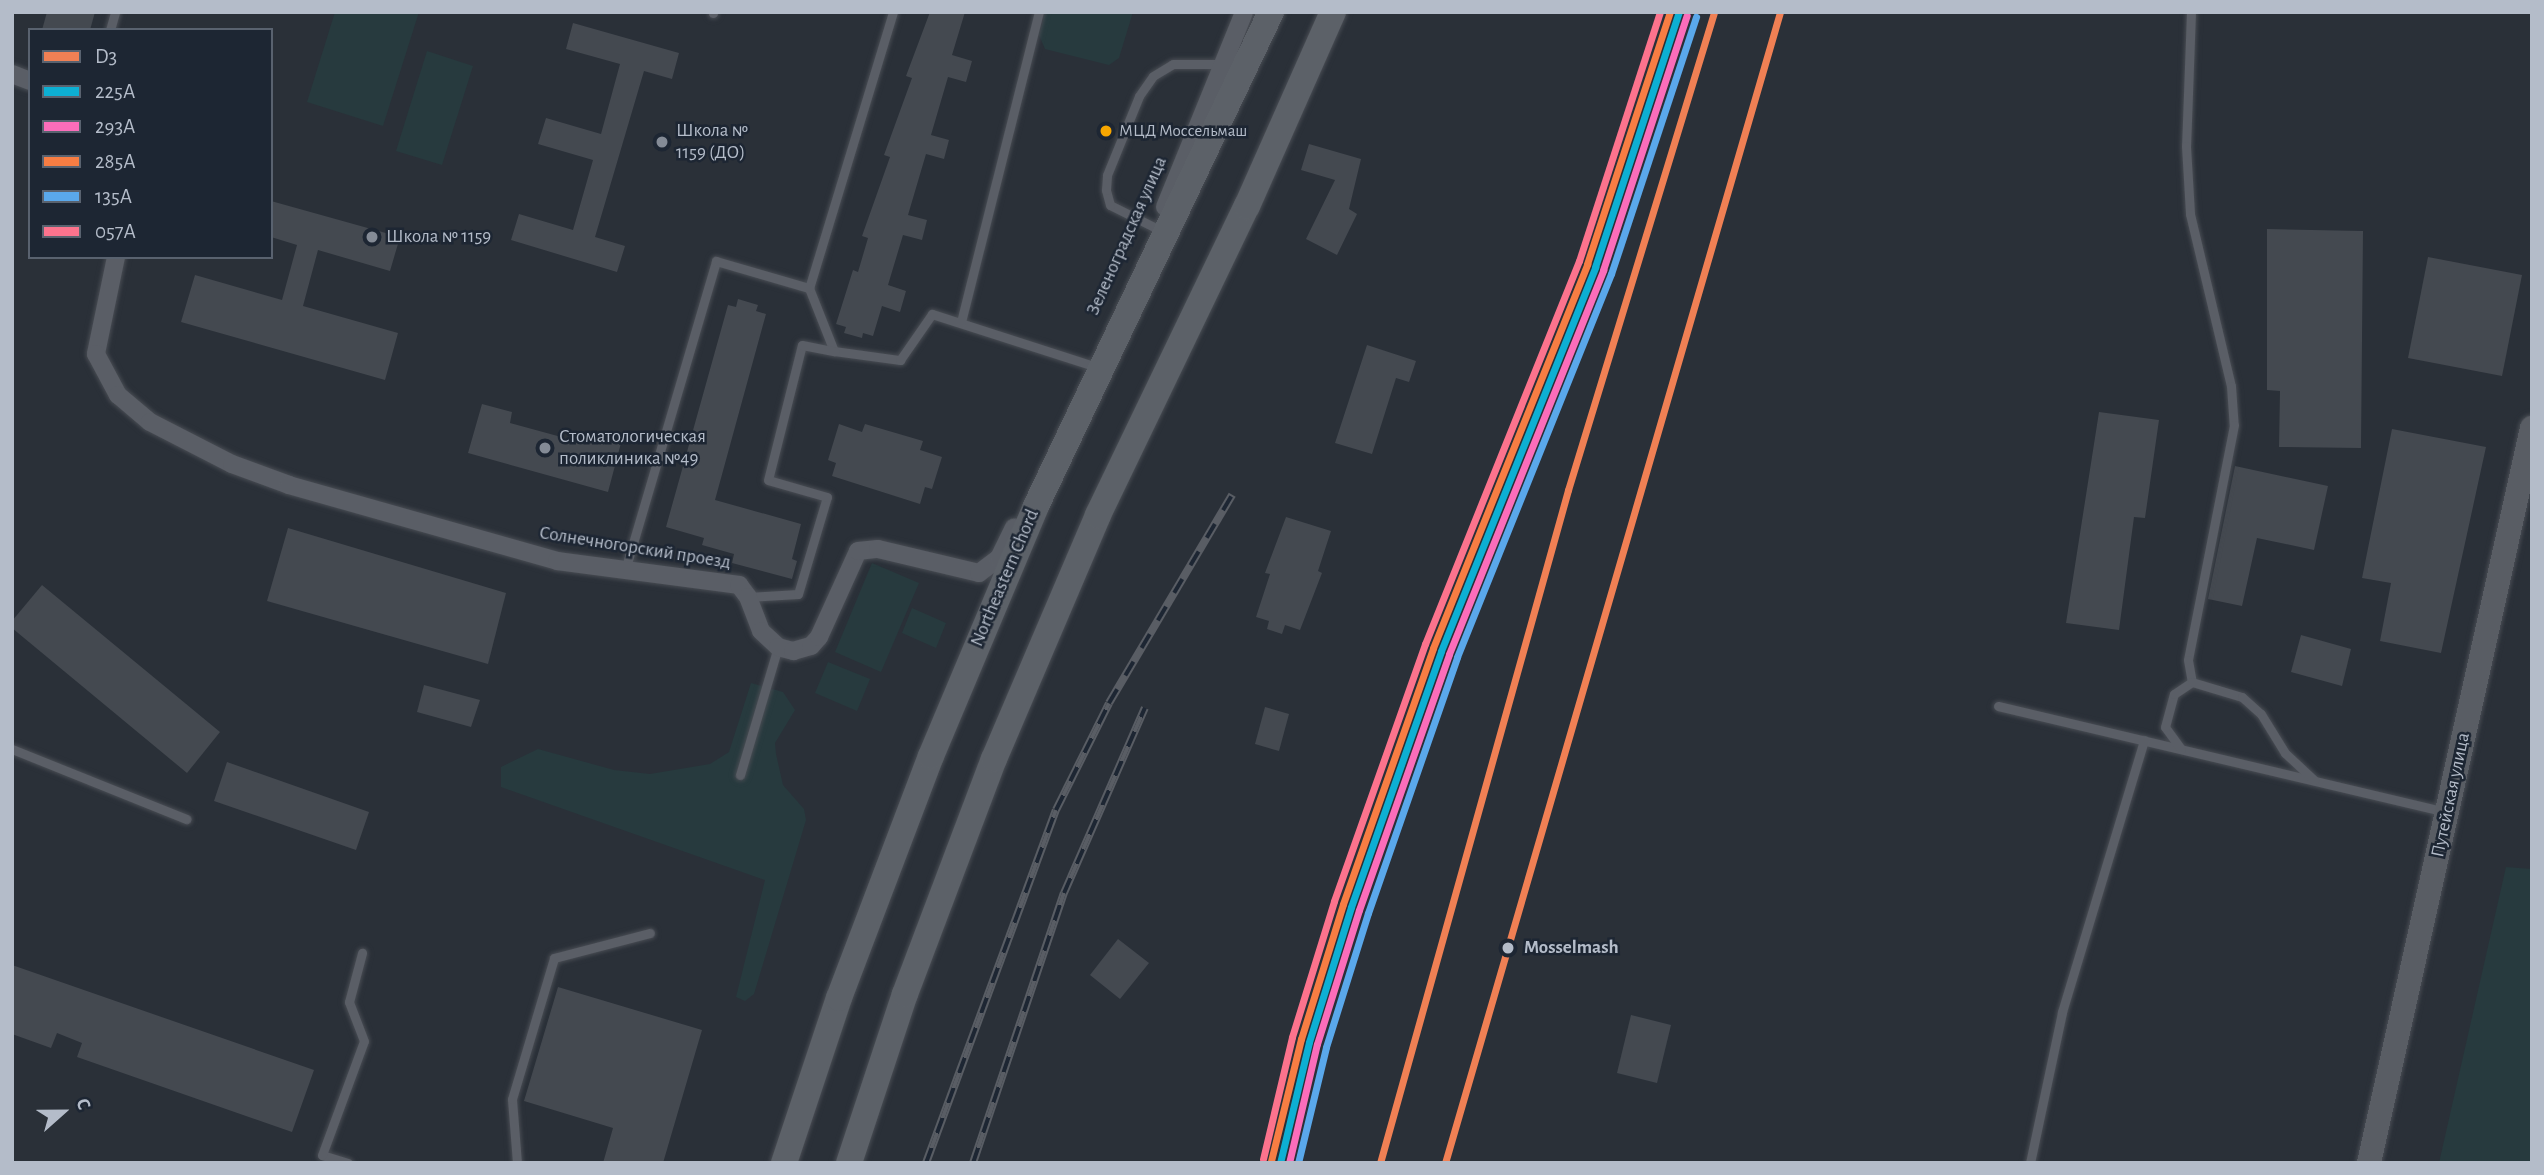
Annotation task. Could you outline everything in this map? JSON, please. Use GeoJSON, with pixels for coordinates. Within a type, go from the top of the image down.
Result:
{"type":"FeatureCollection","features":[{"type":"Feature","properties":{"kind":"main road","name":"Northeastern Chord"},"geometry":{"type":"LineString","coordinates":[[784,1163],[839,998],[931,756],[1036,506],[1271,12]]}},
{"type":"Feature","properties":{"kind":"main road"},"geometry":{"type":"LineString","coordinates":[[849,1163],[905,994],[994,760],[1098,515],[1247,206],[1333,12]]}},
{"type":"Feature","properties":{"kind":"street","name":"Зеленоградская улица"},"geometry":{"type":"LineString","coordinates":[[1092,362],[1156,228],[1226,65],[1244,12]]}},
{"type":"Feature","properties":{"kind":"street","name":"Солнечногорский проезд"},"geometry":{"type":"LineString","coordinates":[[116,259],[96,354],[118,396],[150,422],[232,464],[289,485],[557,561],[626,567],[739,585],[748,597]]}},
{"type":"Feature","properties":{"kind":"street"},"geometry":{"type":"LineString","coordinates":[[748,597],[761,631],[778,647],[793,650],[811,646],[819,637],[858,551],[878,549],[969,574],[991,568],[1092,362]]}},
{"type":"Feature","properties":{"kind":"street","name":"Путейская улица"},"geometry":{"type":"LineString","coordinates":[[2369,1163],[2532,428]]}},
{"type":"Feature","properties":{"kind":"lane"},"geometry":{"type":"LineString","coordinates":[[834,351],[809,288],[893,12]]}},
{"type":"Feature","properties":{"kind":"lane"},"geometry":{"type":"LineString","coordinates":[[961,322],[1039,12]]}},
{"type":"Feature","properties":{"kind":"lane"},"geometry":{"type":"LineString","coordinates":[[2190,12],[2186,146],[2190,214],[2231,386],[2234,425],[2188,660],[2192,682]]}},
{"type":"Feature","properties":{"kind":"lane"},"geometry":{"type":"LineString","coordinates":[[1156,228],[1111,205],[1106,190],[1107,175],[1139,96],[1153,76],[1173,64],[1218,61],[1226,65]]}},
{"type":"Feature","properties":{"kind":"lane"},"geometry":{"type":"LineString","coordinates":[[626,567],[716,261],[809,288]]}},
{"type":"Feature","properties":{"kind":"lane"},"geometry":{"type":"LineString","coordinates":[[748,597],[798,594],[827,497],[768,480],[802,345],[900,360],[932,314],[1092,362]]}},
{"type":"Feature","properties":{"kind":"lane"},"geometry":{"type":"LineString","coordinates":[[740,775],[778,647]]}},
{"type":"Feature","properties":{"kind":"lane"},"geometry":{"type":"LineString","coordinates":[[2181,749],[2165,727],[2174,694],[2192,682]]}},
{"type":"Feature","properties":{"kind":"lane"},"geometry":{"type":"LineString","coordinates":[[2192,682],[2242,697],[2261,714],[2284,752],[2316,781]]}},
{"type":"Feature","properties":{"kind":"lane"},"geometry":{"type":"LineString","coordinates":[[1998,706],[2447,813]]}},
{"type":"Feature","properties":{"kind":"lane"},"geometry":{"type":"LineString","coordinates":[[2030,1163],[2062,1012],[2144,740]]}},
{"type":"Feature","properties":{"kind":"lane"},"geometry":{"type":"LineString","coordinates":[[12,749],[186,819]]}},
{"type":"Feature","properties":{"kind":"lane"},"geometry":{"type":"LineString","coordinates":[[517,1163],[512,1099],[554,958],[650,933]]}},
{"type":"Feature","properties":{"kind":"lane"},"geometry":{"type":"LineString","coordinates":[[348,1163],[322,1155],[364,1041],[349,1002],[362,953]]}},
{"type":"Feature","properties":{"kind":"green space"},"geometry":{"type":"Polygon","coordinates":[[[335,12],[419,12],[383,126],[307,102],[335,12]]]}},
{"type":"Feature","properties":{"kind":"green space"},"geometry":{"type":"Polygon","coordinates":[[[1045,12],[1133,12],[1119,58],[1109,65],[1045,49],[1039,35],[1045,12]]]}},
{"type":"Feature","properties":{"kind":"green space"},"geometry":{"type":"Polygon","coordinates":[[[427,51],[473,66],[442,165],[396,151],[427,51]]]}},
{"type":"Feature","properties":{"kind":"green space"},"geometry":{"type":"Polygon","coordinates":[[[872,563],[919,583],[881,672],[835,652],[872,563]]]}},
{"type":"Feature","properties":{"kind":"green space"},"geometry":{"type":"Polygon","coordinates":[[[912,608],[946,623],[936,648],[902,633],[912,608]]]}},
{"type":"Feature","properties":{"kind":"green space"},"geometry":{"type":"Polygon","coordinates":[[[828,662],[870,679],[857,711],[815,693],[828,662]]]}},
{"type":"Feature","properties":{"kind":"green space"},"geometry":{"type":"Polygon","coordinates":[[[751,683],[783,692],[795,710],[775,743],[776,754],[783,785],[804,809],[806,820],[754,994],[745,1001],[736,997],[765,880],[501,787],[501,767],[538,749],[614,770],[650,774],[710,764],[729,752],[751,683]]]}},
{"type":"Feature","properties":{"kind":"green space"},"geometry":{"type":"Polygon","coordinates":[[[2506,867],[2532,869],[2532,1163],[2439,1163],[2506,867]]]}},
{"type":"Feature","properties":{"kind":"building"},"geometry":{"type":"Polygon","coordinates":[[[47,12],[95,12],[91,28],[43,28],[47,12]]]}},
{"type":"Feature","properties":{"kind":"building"},"geometry":{"type":"Polygon","coordinates":[[[930,12],[965,12],[952,55],[972,61],[966,82],[948,77],[931,135],[949,140],[944,159],[926,154],[908,215],[927,220],[922,240],[903,235],[888,285],[906,291],[900,312],[882,306],[873,336],[863,333],[862,338],[844,333],[846,327],[836,324],[853,270],[858,272],[868,238],[862,236],[890,157],[884,155],[912,78],[906,76],[930,12]]]}},
{"type":"Feature","properties":{"kind":"building"},"geometry":{"type":"Polygon","coordinates":[[[573,23],[679,53],[672,79],[644,71],[595,237],[625,246],[617,272],[511,240],[519,214],[573,230],[593,160],[538,144],[546,118],[601,134],[620,64],[566,49],[573,23]]]}},
{"type":"Feature","properties":{"kind":"building"},"geometry":{"type":"Polygon","coordinates":[[[1309,144],[1361,159],[1349,209],[1357,214],[1337,255],[1306,239],[1335,180],[1301,170],[1309,144]]]}},
{"type":"Feature","properties":{"kind":"building"},"geometry":{"type":"Polygon","coordinates":[[[273,202],[400,237],[390,271],[318,250],[303,306],[398,333],[385,380],[181,322],[195,275],[282,300],[297,245],[273,238],[273,202]]]}},
{"type":"Feature","properties":{"kind":"building"},"geometry":{"type":"Polygon","coordinates":[[[2267,229],[2363,231],[2361,448],[2279,447],[2280,391],[2267,390],[2267,229]]]}},
{"type":"Feature","properties":{"kind":"building"},"geometry":{"type":"Polygon","coordinates":[[[2428,257],[2522,275],[2502,376],[2408,358],[2428,257]]]}},
{"type":"Feature","properties":{"kind":"building"},"geometry":{"type":"Polygon","coordinates":[[[738,299],[758,305],[756,311],[766,314],[715,500],[801,524],[792,559],[797,561],[792,579],[732,563],[734,554],[702,545],[704,538],[666,527],[728,305],[736,307],[738,299]]]}},
{"type":"Feature","properties":{"kind":"building"},"geometry":{"type":"Polygon","coordinates":[[[1367,345],[1416,361],[1409,382],[1396,378],[1372,454],[1335,443],[1367,345]]]}},
{"type":"Feature","properties":{"kind":"building","name":"Стоматологическая поликлиника №49"},"geometry":{"type":"Polygon","coordinates":[[[482,404],[512,412],[510,423],[587,444],[589,434],[621,443],[608,492],[468,453],[482,404]]]}},
{"type":"Feature","properties":{"kind":"building"},"geometry":{"type":"Polygon","coordinates":[[[2099,412],[2159,420],[2145,518],[2134,517],[2119,630],[2066,623],[2099,412]]]}},
{"type":"Feature","properties":{"kind":"building"},"geometry":{"type":"Polygon","coordinates":[[[839,424],[862,432],[865,424],[923,441],[920,450],[942,457],[932,489],[925,487],[920,504],[832,476],[836,463],[828,460],[839,424]]]}},
{"type":"Feature","properties":{"kind":"building"},"geometry":{"type":"Polygon","coordinates":[[[2392,429],[2486,447],[2441,653],[2380,641],[2391,583],[2362,578],[2392,429]]]}},
{"type":"Feature","properties":{"kind":"building"},"geometry":{"type":"Polygon","coordinates":[[[2235,466],[2328,486],[2314,550],[2257,538],[2242,606],[2208,599],[2235,466]]]}},
{"type":"Feature","properties":{"kind":"building"},"geometry":{"type":"Polygon","coordinates":[[[1286,517],[1331,531],[1318,571],[1322,573],[1300,630],[1285,625],[1282,634],[1267,629],[1269,621],[1256,617],[1270,574],[1265,573],[1286,517]]]}},
{"type":"Feature","properties":{"kind":"building"},"geometry":{"type":"Polygon","coordinates":[[[288,528],[506,593],[488,664],[267,601],[288,528]]]}},
{"type":"Feature","properties":{"kind":"building"},"geometry":{"type":"Polygon","coordinates":[[[42,585],[220,732],[187,773],[12,628],[12,621],[42,585]]]}},
{"type":"Feature","properties":{"kind":"building"},"geometry":{"type":"Polygon","coordinates":[[[2301,635],[2351,649],[2342,686],[2291,672],[2301,635]]]}},
{"type":"Feature","properties":{"kind":"building"},"geometry":{"type":"Polygon","coordinates":[[[424,685],[480,700],[471,727],[417,712],[424,685]]]}},
{"type":"Feature","properties":{"kind":"building"},"geometry":{"type":"Polygon","coordinates":[[[1265,707],[1289,714],[1279,751],[1255,744],[1265,707]]]}},
{"type":"Feature","properties":{"kind":"building"},"geometry":{"type":"Polygon","coordinates":[[[227,762],[369,812],[356,850],[214,801],[227,762]]]}},
{"type":"Feature","properties":{"kind":"building"},"geometry":{"type":"Polygon","coordinates":[[[1118,939],[1149,963],[1120,999],[1090,975],[1118,939]]]}},
{"type":"Feature","properties":{"kind":"building"},"geometry":{"type":"Polygon","coordinates":[[[12,965],[314,1070],[292,1132],[77,1057],[82,1043],[57,1033],[51,1048],[12,1034],[12,965]]]}},
{"type":"Feature","properties":{"kind":"building"},"geometry":{"type":"Polygon","coordinates":[[[558,987],[702,1030],[663,1163],[603,1163],[613,1128],[524,1101],[558,987]]]}},
{"type":"Feature","properties":{"kind":"building"},"geometry":{"type":"Polygon","coordinates":[[[1631,1015],[1671,1025],[1657,1083],[1617,1073],[1631,1015]]]}},
{"type":"Feature","properties":{"kind":"railway"},"geometry":{"type":"LineString","coordinates":[[926,1163],[1056,810],[1109,703],[1232,495]]}},
{"type":"Feature","properties":{"kind":"railway"},"geometry":{"type":"LineString","coordinates":[[973,1163],[1064,893],[1145,708]]}},
{"type":"Feature","properties":{"kind":"transit line","name":"057А"},"geometry":{"type":"LineString","coordinates":[[1263,1159],[1292,1037],[1334,901],[1425,644],[1579,261],[1660,12]]}},
{"type":"Feature","properties":{"kind":"transit line","name":"285А"},"geometry":{"type":"LineString","coordinates":[[1271,1161],[1301,1039],[1343,904],[1433,648],[1587,264],[1670,12]]}},
{"type":"Feature","properties":{"kind":"transit line","name":"225А"},"geometry":{"type":"LineString","coordinates":[[1280,1163],[1309,1042],[1351,907],[1441,651],[1595,267],[1679,12]]}},
{"type":"Feature","properties":{"kind":"transit line","name":"D3"},"geometry":{"type":"LineString","coordinates":[[1380,1163],[1568,490],[1714,12]]}},
{"type":"Feature","properties":{"kind":"transit line","name":"D3"},"geometry":{"type":"LineString","coordinates":[[1445,1163],[1780,12]]}},
{"type":"Feature","properties":{"kind":"transit line","name":"293А"},"geometry":{"type":"LineString","coordinates":[[1289,1163],[1317,1044],[1359,910],[1449,654],[1603,270],[1687,15]]}},
{"type":"Feature","properties":{"kind":"transit line","name":"135А"},"geometry":{"type":"LineString","coordinates":[[1298,1163],[1326,1047],[1368,913],[1457,657],[1611,274],[1696,17]]}},
{"type":"Feature","properties":{"kind":"place","name":"МЦД Моссельмаш"},"geometry":{"type":"Point","coordinates":[1106,131]}},
{"type":"Feature","properties":{"kind":"place","name":"Школа № 1159 (ДО)"},"geometry":{"type":"Point","coordinates":[662,142]}},
{"type":"Feature","properties":{"kind":"place","name":"Школа № 1159"},"geometry":{"type":"Point","coordinates":[372,237]}},
{"type":"Feature","properties":{"kind":"place","name":"Стоматологическая поликлиника №49"},"geometry":{"type":"Point","coordinates":[545,448]}},
{"type":"Feature","properties":{"kind":"place","name":"Mosselmash"},"geometry":{"type":"Point","coordinates":[1508,948]}}]}
